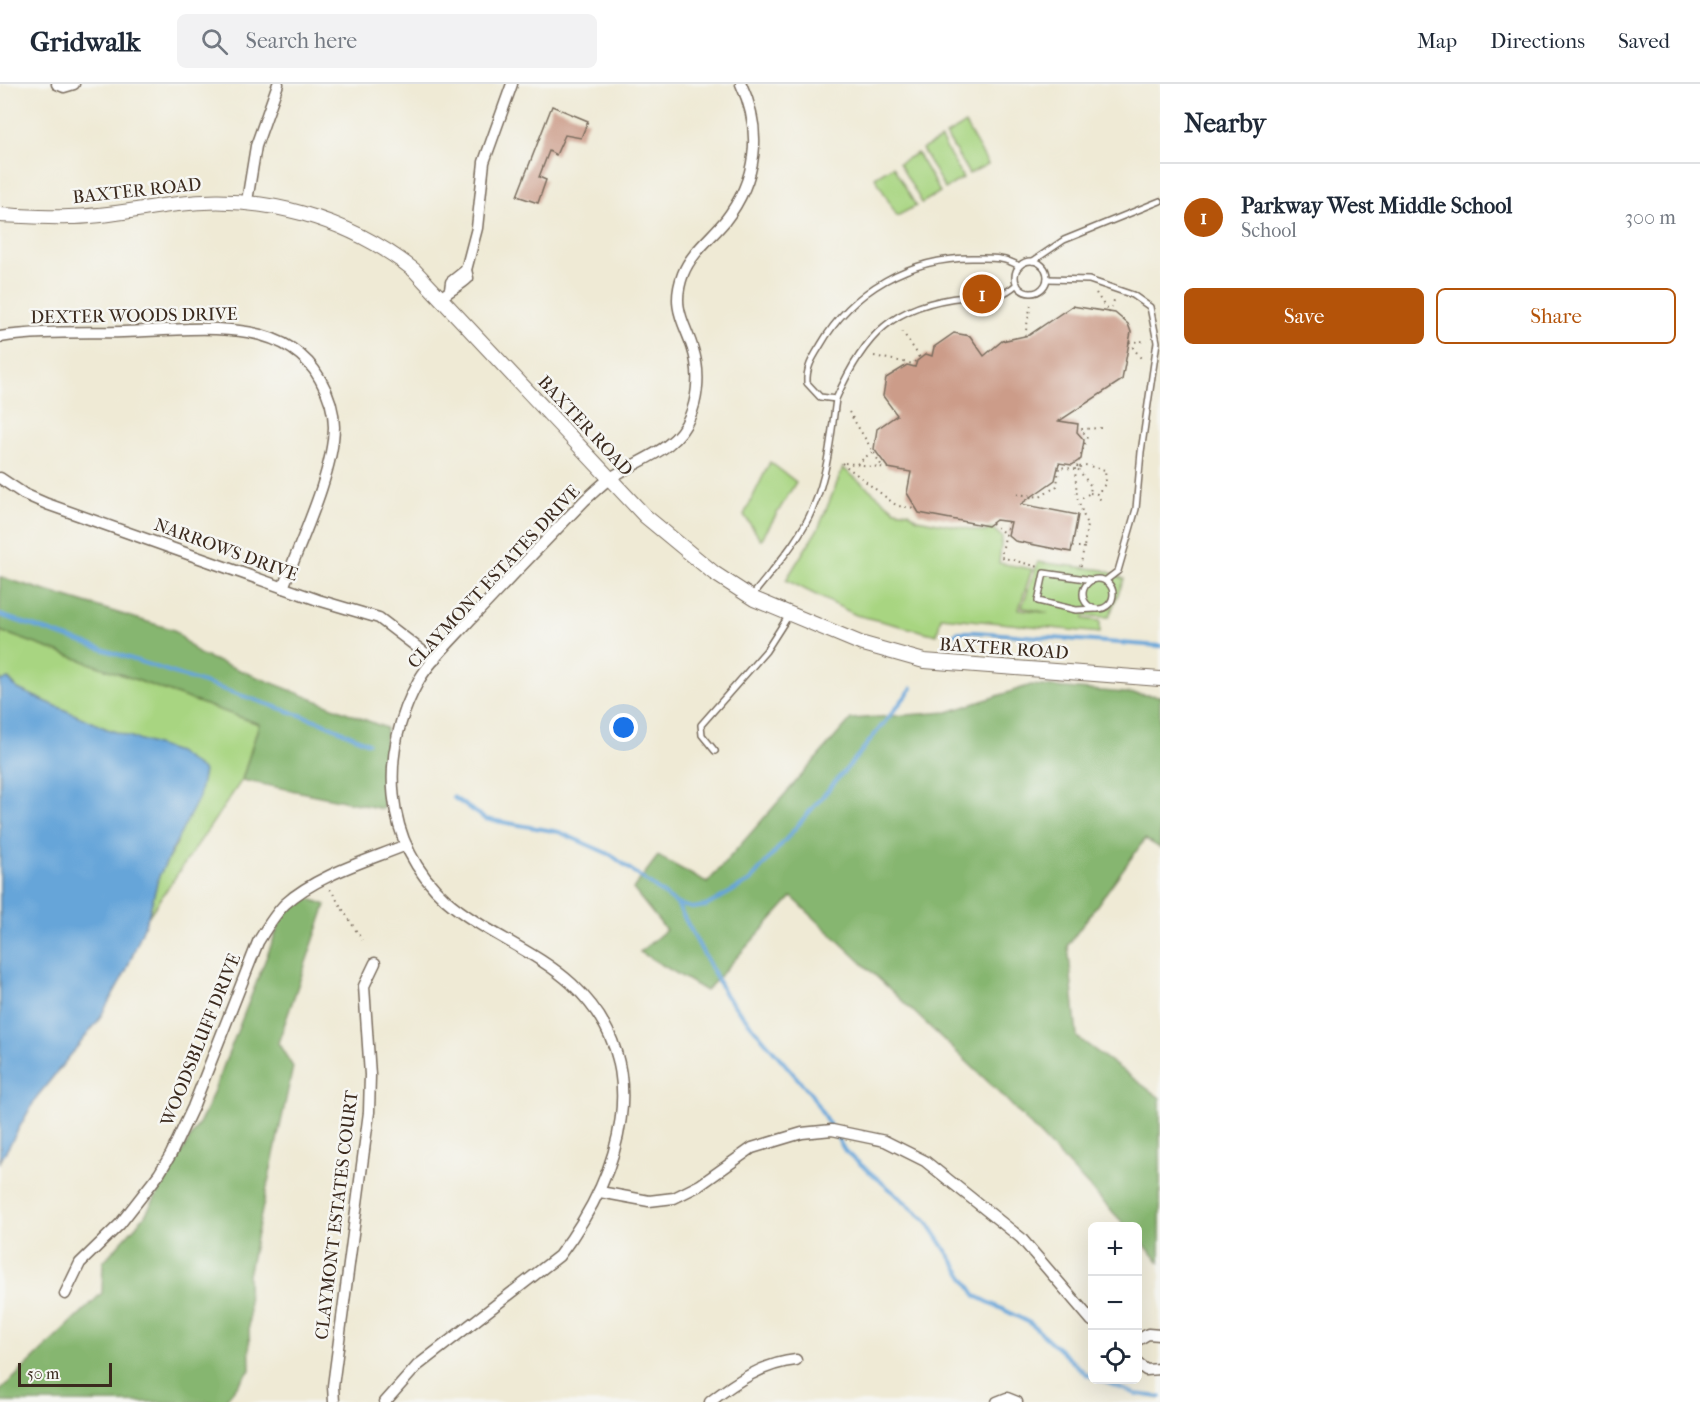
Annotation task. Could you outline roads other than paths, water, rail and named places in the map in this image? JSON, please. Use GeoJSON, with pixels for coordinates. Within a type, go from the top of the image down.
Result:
{"type":"FeatureCollection","features":[{"type":"Feature","properties":{"kind":"main road","name":"BAXTER ROAD"},"geometry":{"type":"LineString","coordinates":[[0,215],[70,218],[177,204],[247,201],[282,207],[370,239],[446,293],[609,479],[676,543],[714,573],[751,597],[789,615],[860,643],[924,661],[1160,679]]}},
{"type":"Feature","properties":{"kind":"street"},"geometry":{"type":"LineString","coordinates":[[57,84],[64,87],[74,84]]}},
{"type":"Feature","properties":{"kind":"street"},"geometry":{"type":"LineString","coordinates":[[247,201],[256,146],[278,84]]}},
{"type":"Feature","properties":{"kind":"street"},"geometry":{"type":"LineString","coordinates":[[446,293],[451,282],[466,270],[477,228],[484,162],[512,84]]}},
{"type":"Feature","properties":{"kind":"street","name":"CLAYMONT ESTATES DRIVE"},"geometry":{"type":"LineString","coordinates":[[385,1402],[417,1366],[559,1256],[576,1234],[600,1192],[612,1161],[623,1115],[620,1067],[612,1041],[572,984],[446,900],[421,869],[406,844],[392,795],[391,768],[394,742],[411,696],[434,660],[551,534],[609,479],[665,448],[678,436],[690,416],[697,387],[696,360],[678,311],[679,291],[683,273],[700,247],[725,220],[741,196],[752,172],[755,130],[752,111],[741,84]]}},
{"type":"Feature","properties":{"kind":"street","name":"DEXTER WOODS DRIVE"},"geometry":{"type":"LineString","coordinates":[[0,337],[18,334],[245,332],[273,338],[304,358],[316,372],[331,406],[334,425],[332,451],[283,588]]}},
{"type":"Feature","properties":{"kind":"street","name":"NARROWS DRIVE"},"geometry":{"type":"LineString","coordinates":[[0,478],[24,494],[47,504],[283,588],[379,618],[434,660]]}},
{"type":"Feature","properties":{"kind":"street","name":"WOODSBLUFF DRIVE"},"geometry":{"type":"LineString","coordinates":[[66,1294],[80,1263],[126,1216],[171,1154],[194,1107],[258,942],[271,922],[285,905],[309,887],[406,844]]}},
{"type":"Feature","properties":{"kind":"street","name":"CLAYMONT ESTATES COURT"},"geometry":{"type":"LineString","coordinates":[[334,1402],[333,1386],[369,1112],[370,1075],[364,986],[375,963]]}},
{"type":"Feature","properties":{"kind":"street"},"geometry":{"type":"LineString","coordinates":[[600,1192],[649,1201],[674,1198],[700,1185],[752,1148],[802,1133],[832,1130],[885,1140],[925,1161],[1021,1238],[1088,1317]]}},
{"type":"Feature","properties":{"kind":"street"},"geometry":{"type":"LineString","coordinates":[[1142,1337],[1148,1334],[1160,1335]]}},
{"type":"Feature","properties":{"kind":"street"},"geometry":{"type":"LineString","coordinates":[[710,1402],[757,1371],[781,1361],[796,1360]]}},
{"type":"Feature","properties":{"kind":"street"},"geometry":{"type":"LineString","coordinates":[[1142,1367],[1146,1370],[1160,1369]]}},
{"type":"Feature","properties":{"kind":"street"},"geometry":{"type":"LineString","coordinates":[[997,1402],[1007,1398],[1017,1402]]}},
{"type":"Feature","properties":{"kind":"lane"},"geometry":{"type":"LineString","coordinates":[[1033,261],[1043,266],[1047,279],[1043,288],[1034,292],[1024,291],[1017,284],[1015,275],[1019,266],[1033,261],[1064,240],[1160,201]]}},
{"type":"Feature","properties":{"kind":"lane"},"geometry":{"type":"LineString","coordinates":[[836,399],[820,397],[807,383],[806,369],[831,326],[854,301],[886,280],[920,265],[951,258],[1007,259],[1019,266]]}},
{"type":"Feature","properties":{"kind":"lane"},"geometry":{"type":"LineString","coordinates":[[1047,279],[1089,280],[1133,295],[1150,308],[1157,342],[1141,452],[1136,509],[1118,572],[1106,580],[1044,573],[1038,601],[1076,610],[1107,607],[1113,598],[1112,588],[1106,580]]}},
{"type":"Feature","properties":{"kind":"lane"},"geometry":{"type":"LineString","coordinates":[[751,597],[786,552],[813,510],[828,460],[836,399],[857,355],[882,328],[900,316],[939,300],[976,296],[998,297],[1017,284]]}},
{"type":"Feature","properties":{"kind":"lane"},"geometry":{"type":"LineString","coordinates":[[1093,580],[1086,586],[1083,594],[1085,602],[1096,609]]}},
{"type":"Feature","properties":{"kind":"lane"},"geometry":{"type":"LineString","coordinates":[[715,751],[702,735],[701,725],[766,651],[789,615]]}},
{"type":"Feature","properties":{"kind":"water"},"geometry":{"type":"Polygon","coordinates":[[[8,679],[18,689],[107,729],[177,752],[204,771],[199,797],[159,876],[148,917],[126,971],[98,1021],[36,1098],[0,1162],[0,681],[8,679]]]}},
{"type":"Feature","properties":{"kind":"waterway"},"geometry":{"type":"LineString","coordinates":[[0,615],[321,722],[368,743]]}},
{"type":"Feature","properties":{"kind":"waterway"},"geometry":{"type":"LineString","coordinates":[[950,637],[959,632],[974,632],[1160,646]]}},
{"type":"Feature","properties":{"kind":"waterway"},"geometry":{"type":"LineString","coordinates":[[453,797],[485,819],[559,832],[611,855],[677,904],[692,908],[706,906],[750,881],[860,753],[912,688]]}},
{"type":"Feature","properties":{"kind":"waterway"},"geometry":{"type":"LineString","coordinates":[[677,904],[726,996],[811,1094],[845,1151],[926,1220],[976,1296],[1030,1323],[1088,1375]]}},
{"type":"Feature","properties":{"kind":"waterway"},"geometry":{"type":"LineString","coordinates":[[1110,1384],[1136,1394],[1160,1397]]}},
{"type":"Feature","properties":{"kind":"place","name":"Parkway West Middle School"},"geometry":{"type":"Point","coordinates":[982,294]}}]}
